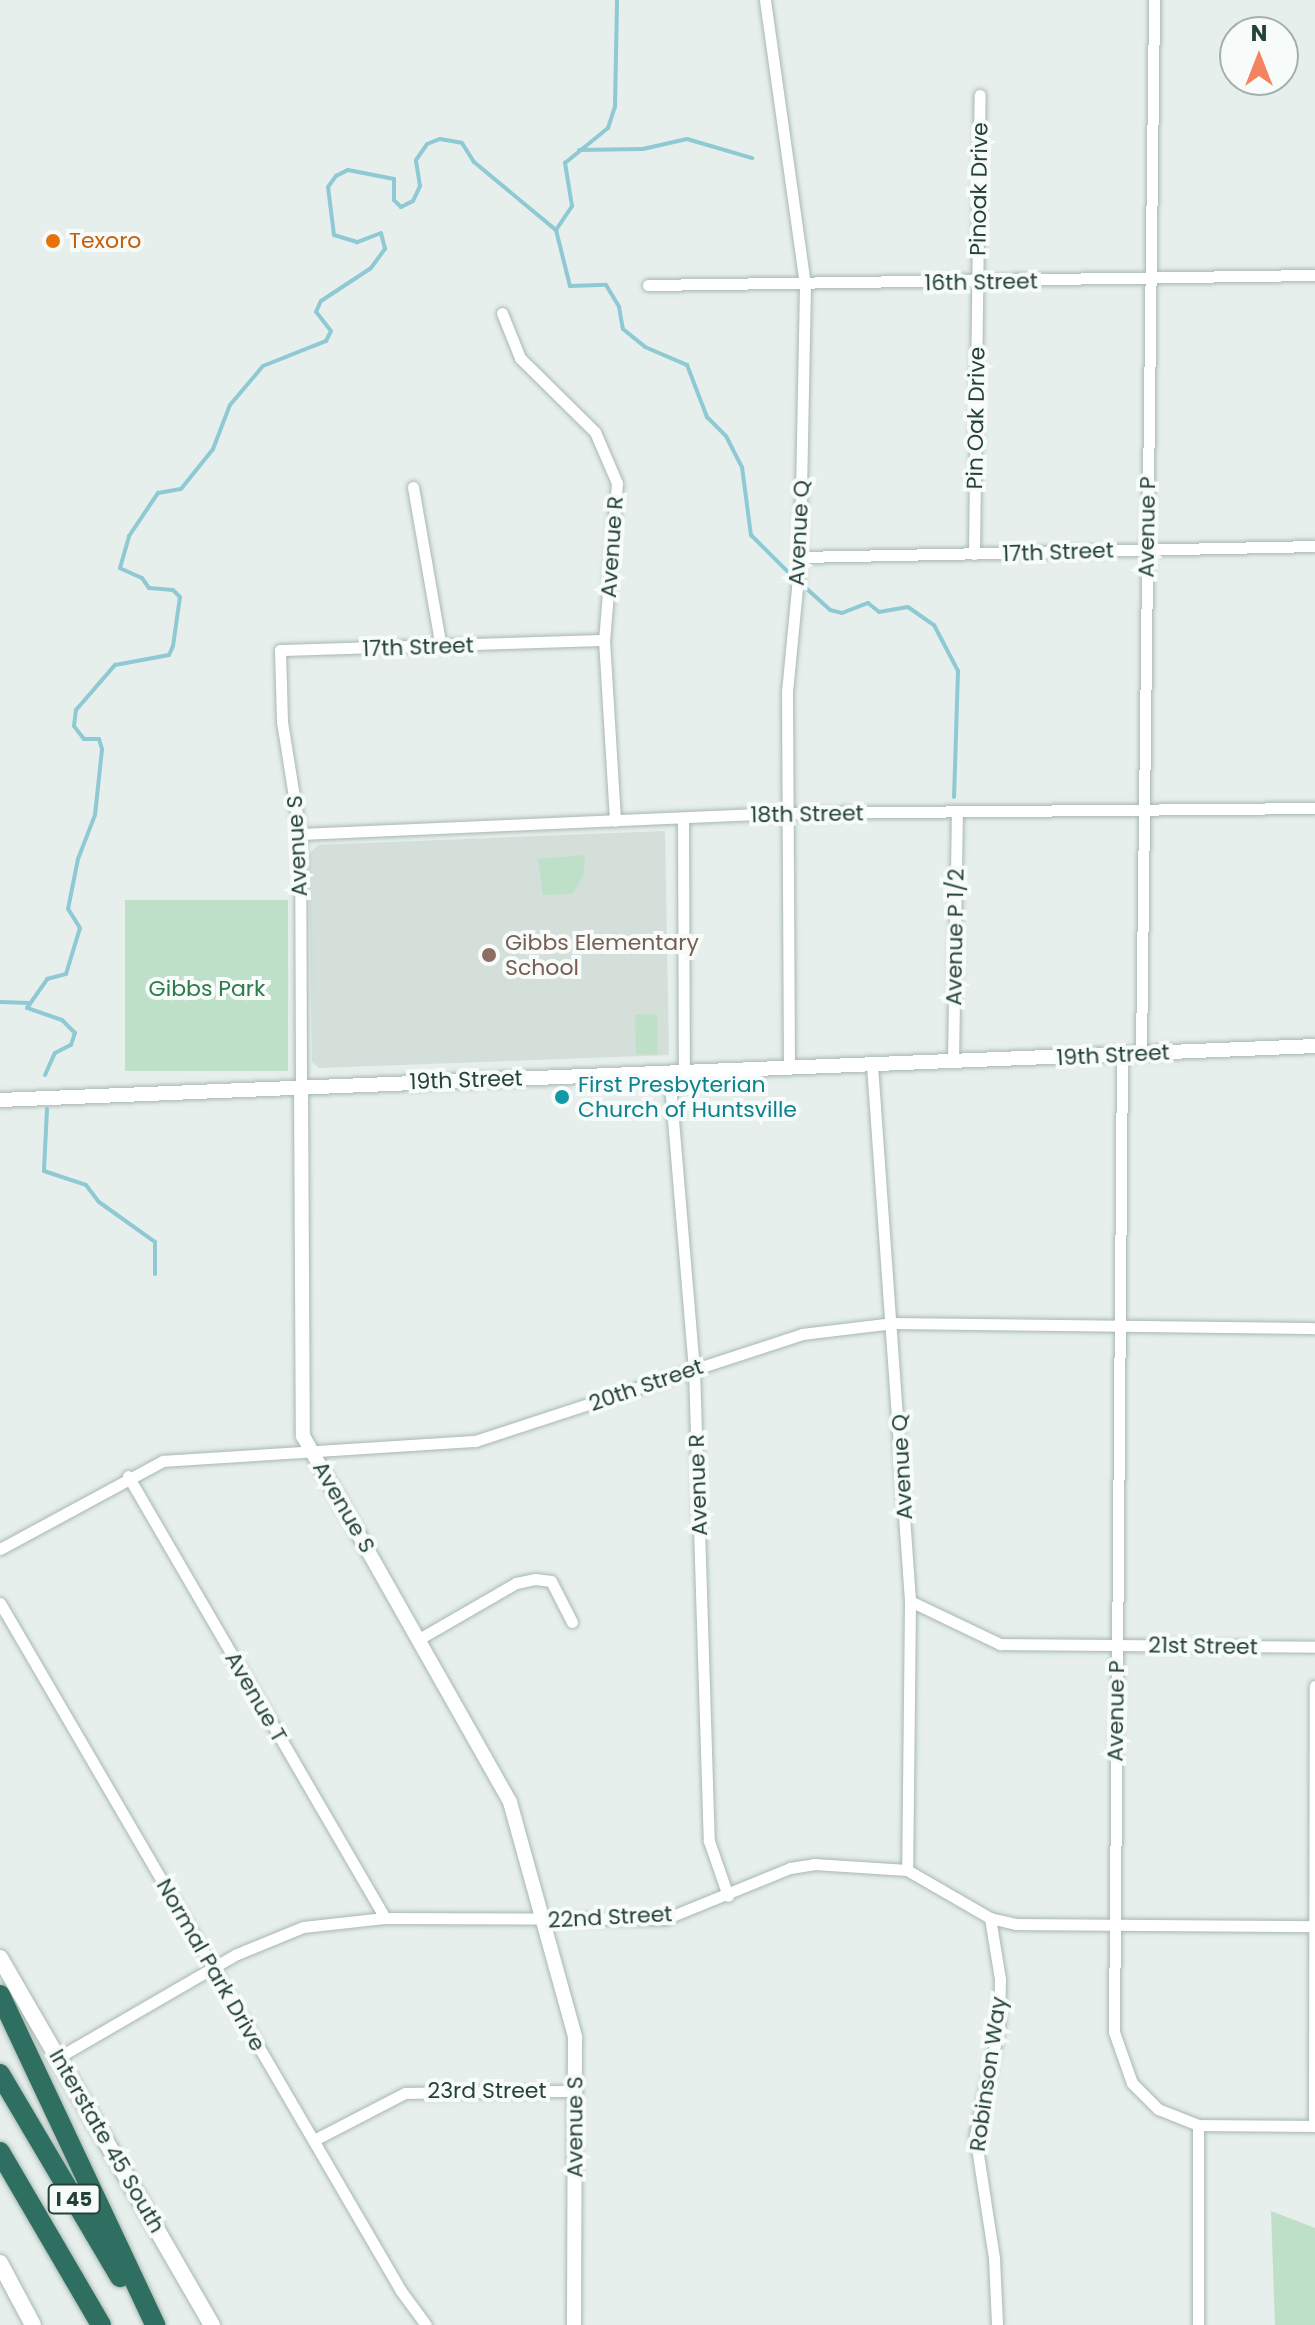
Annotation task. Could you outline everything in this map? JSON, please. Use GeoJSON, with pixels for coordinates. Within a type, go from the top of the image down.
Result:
{"type":"FeatureCollection","features":[{"type":"Feature","properties":{"kind":"highway"},"geometry":{"type":"LineString","coordinates":[[0,1995],[155,2325]]}},
{"type":"Feature","properties":{"kind":"highway","name":"I 45"},"geometry":{"type":"LineString","coordinates":[[0,2074],[148,2325]]}},
{"type":"Feature","properties":{"kind":"highway","name":"I 45"},"geometry":{"type":"LineString","coordinates":[[0,2152],[101,2325]]}},
{"type":"Feature","properties":{"kind":"main road","name":"Interstate 45 South"},"geometry":{"type":"LineString","coordinates":[[0,1958],[212,2325]]}},
{"type":"Feature","properties":{"kind":"main road"},"geometry":{"type":"LineString","coordinates":[[0,2263],[33,2325]]}},
{"type":"Feature","properties":{"kind":"street","name":"Avenue Q"},"geometry":{"type":"LineString","coordinates":[[765,0],[805,285],[800,557],[787,691],[789,1068]]}},
{"type":"Feature","properties":{"kind":"street","name":"Avenue P"},"geometry":{"type":"LineString","coordinates":[[1141,1054],[1154,0]]}},
{"type":"Feature","properties":{"kind":"street","name":"Pinoak Drive"},"geometry":{"type":"LineString","coordinates":[[977,282],[980,95]]}},
{"type":"Feature","properties":{"kind":"street","name":"16th Street"},"geometry":{"type":"LineString","coordinates":[[648,285],[1315,275]]}},
{"type":"Feature","properties":{"kind":"street","name":"Pin Oak Drive"},"geometry":{"type":"LineString","coordinates":[[974,554],[977,282]]}},
{"type":"Feature","properties":{"kind":"street","name":"Avenue R"},"geometry":{"type":"LineString","coordinates":[[502,313],[520,358],[595,432],[617,483],[604,640],[615,821]]}},
{"type":"Feature","properties":{"kind":"street"},"geometry":{"type":"LineString","coordinates":[[413,487],[441,647]]}},
{"type":"Feature","properties":{"kind":"street","name":"17th Street"},"geometry":{"type":"LineString","coordinates":[[800,557],[1315,546]]}},
{"type":"Feature","properties":{"kind":"street","name":"17th Street"},"geometry":{"type":"LineString","coordinates":[[280,650],[604,640]]}},
{"type":"Feature","properties":{"kind":"street","name":"Avenue S"},"geometry":{"type":"LineString","coordinates":[[280,650],[282,721],[300,834],[303,1436],[495,1769],[545,1921],[575,2037],[574,2325]]}},
{"type":"Feature","properties":{"kind":"street","name":"18th Street"},"geometry":{"type":"LineString","coordinates":[[300,834],[787,813],[1315,808]]}},
{"type":"Feature","properties":{"kind":"street","name":"Avenue P 1/2"},"geometry":{"type":"LineString","coordinates":[[953,1062],[957,812]]}},
{"type":"Feature","properties":{"kind":"street","name":"Avenue R"},"geometry":{"type":"LineString","coordinates":[[683,818],[677,1072],[694,1369],[709,1841],[728,1896]]}},
{"type":"Feature","properties":{"kind":"street","name":"19th Street"},"geometry":{"type":"LineString","coordinates":[[0,1100],[1315,1046]]}},
{"type":"Feature","properties":{"kind":"street","name":"Avenue P"},"geometry":{"type":"LineString","coordinates":[[1122,1055],[1113,1926],[1119,2059],[1132,2083],[1158,2109],[1198,2125]]}},
{"type":"Feature","properties":{"kind":"street","name":"Avenue Q"},"geometry":{"type":"LineString","coordinates":[[872,1065],[893,1323],[910,1601],[907,1870]]}},
{"type":"Feature","properties":{"kind":"street","name":"20th Street"},"geometry":{"type":"LineString","coordinates":[[0,1549],[128,1476],[163,1461],[475,1441],[802,1334],[893,1323],[1315,1328]]}},
{"type":"Feature","properties":{"kind":"street","name":"Avenue T"},"geometry":{"type":"LineString","coordinates":[[128,1476],[385,1918]]}},
{"type":"Feature","properties":{"kind":"street"},"geometry":{"type":"LineString","coordinates":[[419,1639],[516,1583],[535,1579],[551,1581],[572,1622]]}},
{"type":"Feature","properties":{"kind":"street","name":"21st Street"},"geometry":{"type":"LineString","coordinates":[[910,1601],[1000,1644],[1315,1647]]}},
{"type":"Feature","properties":{"kind":"street","name":"Normal Park Drive"},"geometry":{"type":"LineString","coordinates":[[0,1603],[314,2140],[426,2325]]}},
{"type":"Feature","properties":{"kind":"street"},"geometry":{"type":"LineString","coordinates":[[1198,2325],[1198,2125],[1315,2126],[1315,1686]]}},
{"type":"Feature","properties":{"kind":"street","name":"22nd Street"},"geometry":{"type":"LineString","coordinates":[[59,2057],[213,1968],[303,1927],[385,1918],[545,1921],[665,1919],[728,1896],[790,1868],[814,1864],[907,1870],[990,1918],[1016,1924],[1314,1926]]}},
{"type":"Feature","properties":{"kind":"street","name":"Robinson Way"},"geometry":{"type":"LineString","coordinates":[[990,1918],[1000,1979],[999,2027],[975,2135],[994,2258],[997,2325]]}},
{"type":"Feature","properties":{"kind":"street","name":"23rd Street"},"geometry":{"type":"LineString","coordinates":[[314,2140],[405,2093],[576,2091]]}},
{"type":"Feature","properties":{"kind":"shaded area","name":"Gibbs Elementary School"},"geometry":{"type":"Polygon","coordinates":[[[665,831],[669,1055],[319,1068],[312,1062],[309,854],[318,845],[665,831]]]}},
{"type":"Feature","properties":{"kind":"green space"},"geometry":{"type":"Polygon","coordinates":[[[585,855],[584,873],[573,894],[543,895],[538,859],[585,855]]]}},
{"type":"Feature","properties":{"kind":"green space","name":"Gibbs Park"},"geometry":{"type":"Polygon","coordinates":[[[125,900],[288,900],[288,1071],[125,1071],[125,900]]]}},
{"type":"Feature","properties":{"kind":"green space"},"geometry":{"type":"Polygon","coordinates":[[[635,1014],[657,1014],[658,1054],[636,1054],[635,1014]]]}},
{"type":"Feature","properties":{"kind":"green space"},"geometry":{"type":"Polygon","coordinates":[[[1271,2211],[1315,2228],[1315,2325],[1275,2325],[1271,2211]]]}},
{"type":"Feature","properties":{"kind":"waterway"},"geometry":{"type":"LineString","coordinates":[[45,1075],[55,1053],[71,1045],[75,1033],[62,1020],[27,1008],[47,979],[66,974],[80,928],[68,909],[78,859],[95,815],[102,749],[99,739],[84,739],[74,726],[76,710],[115,665],[169,655],[173,646],[180,597],[173,590],[149,588],[142,578],[120,568],[129,536],[158,493],[181,489],[213,449],[230,405],[263,366],[326,341],[331,331],[316,312],[321,301],[371,268],[385,249],[381,233],[357,242],[334,235],[328,187],[336,176],[348,170],[394,179],[394,200],[401,207],[413,201],[420,186],[416,160],[427,144],[440,139],[462,143],[474,162],[556,230],[572,206],[565,163],[608,128],[615,107],[617,0]]}},
{"type":"Feature","properties":{"kind":"waterway"},"geometry":{"type":"LineString","coordinates":[[579,150],[643,149],[687,139],[752,158]]}},
{"type":"Feature","properties":{"kind":"waterway"},"geometry":{"type":"LineString","coordinates":[[556,230],[570,286],[606,285],[619,307],[623,329],[645,347],[687,365],[707,417],[726,436],[742,467],[751,535],[789,573]]}},
{"type":"Feature","properties":{"kind":"waterway"},"geometry":{"type":"LineString","coordinates":[[807,589],[830,610],[842,613],[868,603],[879,612],[908,607],[934,625],[958,671],[954,797]]}},
{"type":"Feature","properties":{"kind":"waterway"},"geometry":{"type":"LineString","coordinates":[[0,1002],[30,1003]]}},
{"type":"Feature","properties":{"kind":"waterway"},"geometry":{"type":"LineString","coordinates":[[47,1109],[44,1171],[86,1185],[99,1202],[155,1242],[155,1274]]}},
{"type":"Feature","properties":{"kind":"place","name":"Texoro"},"geometry":{"type":"Point","coordinates":[53,241]}},
{"type":"Feature","properties":{"kind":"place","name":"Gibbs Elementary School"},"geometry":{"type":"Point","coordinates":[489,955]}},
{"type":"Feature","properties":{"kind":"place","name":"First Presbyterian Church of Huntsville"},"geometry":{"type":"Point","coordinates":[562,1097]}}]}
